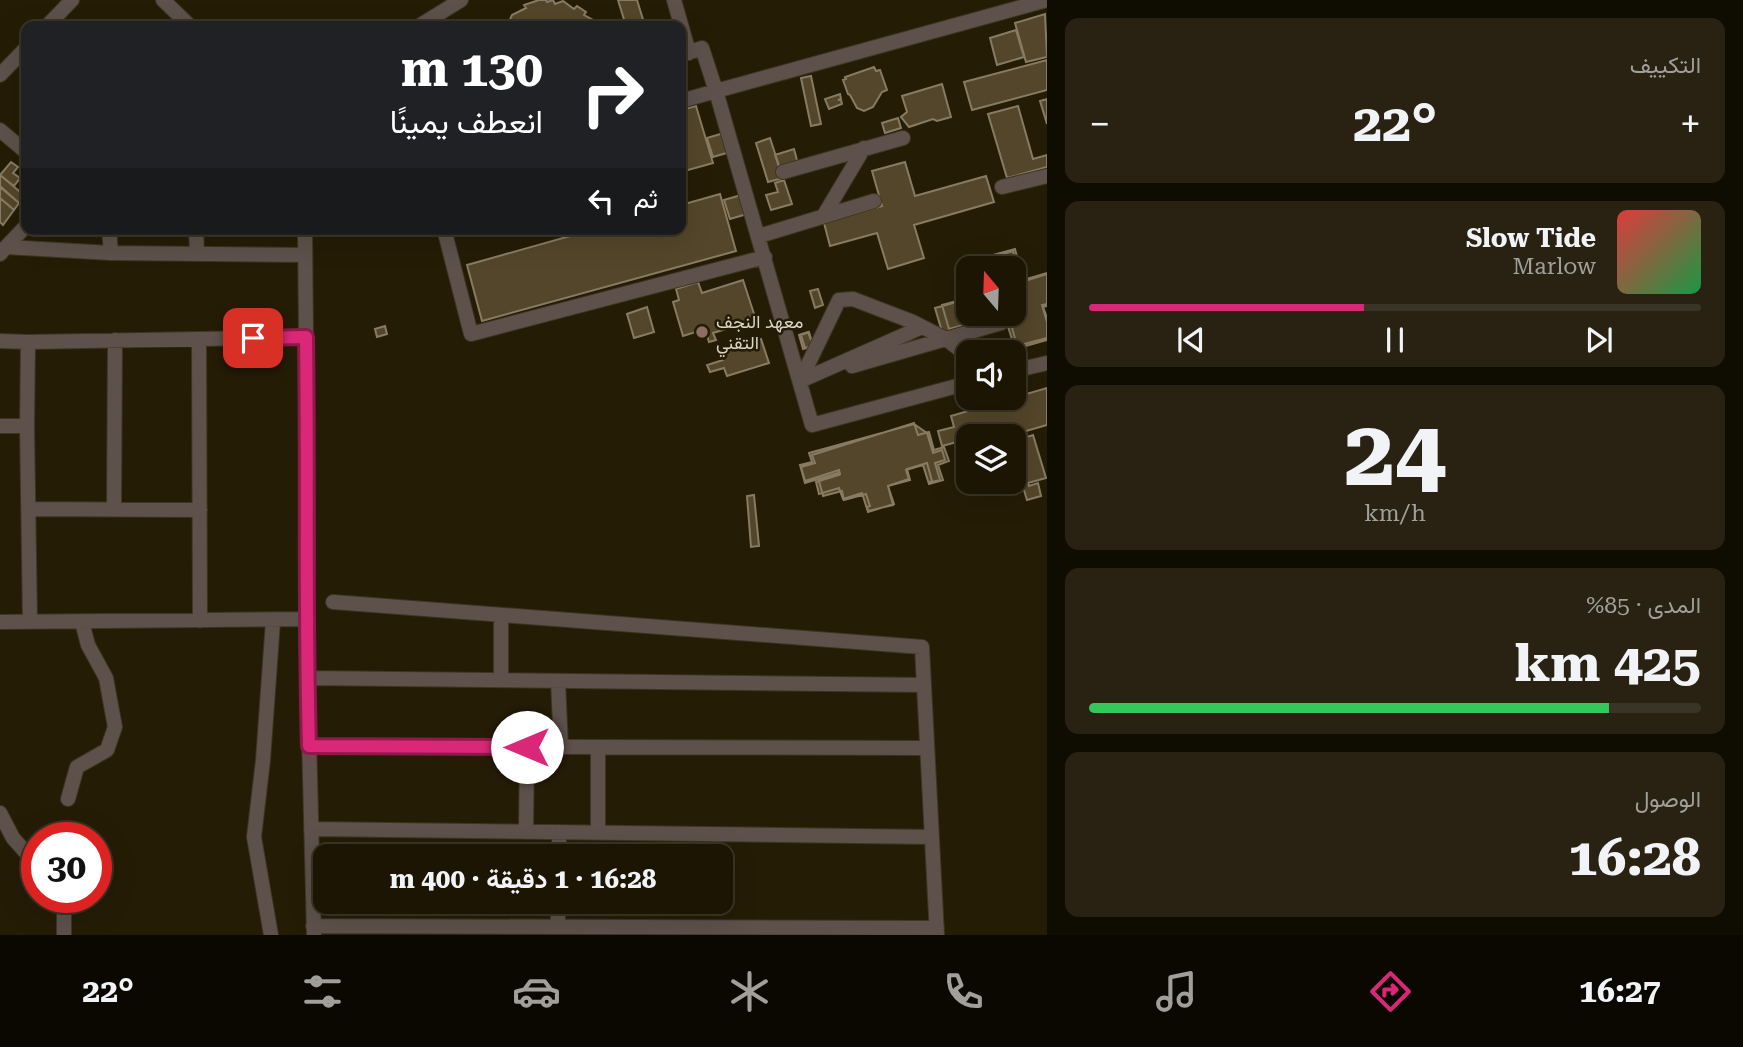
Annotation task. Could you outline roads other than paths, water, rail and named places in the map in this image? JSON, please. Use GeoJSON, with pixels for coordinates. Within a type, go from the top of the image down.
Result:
{"type":"FeatureCollection","features":[{"type":"Feature","properties":{"kind":"street"},"geometry":{"type":"LineString","coordinates":[[52,21],[72,0]]}},
{"type":"Feature","properties":{"kind":"street"},"geometry":{"type":"LineString","coordinates":[[163,0],[185,21]]}},
{"type":"Feature","properties":{"kind":"street"},"geometry":{"type":"LineString","coordinates":[[427,21],[461,0]]}},
{"type":"Feature","properties":{"kind":"street"},"geometry":{"type":"LineString","coordinates":[[674,0],[678,21]]}},
{"type":"Feature","properties":{"kind":"street"},"geometry":{"type":"LineString","coordinates":[[686,100],[1046,0]]}},
{"type":"Feature","properties":{"kind":"street"},"geometry":{"type":"LineString","coordinates":[[686,54],[702,48],[812,425],[956,386]]}},
{"type":"Feature","properties":{"kind":"street"},"geometry":{"type":"LineString","coordinates":[[0,75],[21,53]]}},
{"type":"Feature","properties":{"kind":"street"},"geometry":{"type":"LineString","coordinates":[[0,130],[21,148]]}},
{"type":"Feature","properties":{"kind":"street"},"geometry":{"type":"LineString","coordinates":[[783,172],[904,138]]}},
{"type":"Feature","properties":{"kind":"street"},"geometry":{"type":"LineString","coordinates":[[824,215],[864,148]]}},
{"type":"Feature","properties":{"kind":"street"},"geometry":{"type":"LineString","coordinates":[[1002,187],[1046,176]]}},
{"type":"Feature","properties":{"kind":"street"},"geometry":{"type":"LineString","coordinates":[[759,236],[874,201]]}},
{"type":"Feature","properties":{"kind":"street"},"geometry":{"type":"LineString","coordinates":[[3,250],[21,231]]}},
{"type":"Feature","properties":{"kind":"street"},"geometry":{"type":"LineString","coordinates":[[110,235],[111,253]]}},
{"type":"Feature","properties":{"kind":"street"},"geometry":{"type":"LineString","coordinates":[[196,235],[197,254]]}},
{"type":"Feature","properties":{"kind":"street"},"geometry":{"type":"LineString","coordinates":[[305,235],[308,552],[306,619],[314,930],[496,931],[558,927],[676,931],[937,931],[922,647],[333,602]]}},
{"type":"Feature","properties":{"kind":"street"},"geometry":{"type":"LineString","coordinates":[[446,235],[471,334],[765,257]]}},
{"type":"Feature","properties":{"kind":"street"},"geometry":{"type":"LineString","coordinates":[[3,250],[305,256]]}},
{"type":"Feature","properties":{"kind":"street"},"geometry":{"type":"LineString","coordinates":[[800,381],[839,300],[853,299],[922,327],[956,347]]}},
{"type":"Feature","properties":{"kind":"street"},"geometry":{"type":"LineString","coordinates":[[800,381],[992,326]]}},
{"type":"Feature","properties":{"kind":"street"},"geometry":{"type":"LineString","coordinates":[[800,381],[922,327]]}},
{"type":"Feature","properties":{"kind":"street"},"geometry":{"type":"LineString","coordinates":[[0,341],[306,337]]}},
{"type":"Feature","properties":{"kind":"street"},"geometry":{"type":"LineString","coordinates":[[200,339],[200,621]]}},
{"type":"Feature","properties":{"kind":"street"},"geometry":{"type":"LineString","coordinates":[[114,509],[115,340]]}},
{"type":"Feature","properties":{"kind":"street"},"geometry":{"type":"LineString","coordinates":[[28,342],[30,622]]}},
{"type":"Feature","properties":{"kind":"street"},"geometry":{"type":"LineString","coordinates":[[1026,368],[1046,363]]}},
{"type":"Feature","properties":{"kind":"street"},"geometry":{"type":"LineString","coordinates":[[0,426],[27,426]]}},
{"type":"Feature","properties":{"kind":"street"},"geometry":{"type":"LineString","coordinates":[[29,509],[200,510]]}},
{"type":"Feature","properties":{"kind":"street"},"geometry":{"type":"LineString","coordinates":[[501,615],[501,680]]}},
{"type":"Feature","properties":{"kind":"street"},"geometry":{"type":"LineString","coordinates":[[0,622],[306,619]]}},
{"type":"Feature","properties":{"kind":"street"},"geometry":{"type":"LineString","coordinates":[[271,935],[254,837],[263,760],[273,621]]}},
{"type":"Feature","properties":{"kind":"street"},"geometry":{"type":"LineString","coordinates":[[68,799],[78,767],[107,750],[115,726],[106,678],[88,645],[82,622]]}},
{"type":"Feature","properties":{"kind":"street"},"geometry":{"type":"LineString","coordinates":[[307,678],[924,685]]}},
{"type":"Feature","properties":{"kind":"street"},"geometry":{"type":"LineString","coordinates":[[558,681],[561,747]]}},
{"type":"Feature","properties":{"kind":"street"},"geometry":{"type":"LineString","coordinates":[[309,746],[927,748]]}},
{"type":"Feature","properties":{"kind":"street"},"geometry":{"type":"LineString","coordinates":[[526,832],[527,747]]}},
{"type":"Feature","properties":{"kind":"street"},"geometry":{"type":"LineString","coordinates":[[598,747],[598,833]]}},
{"type":"Feature","properties":{"kind":"street"},"geometry":{"type":"LineString","coordinates":[[0,813],[13,838],[21,847]]}},
{"type":"Feature","properties":{"kind":"street"},"geometry":{"type":"LineString","coordinates":[[311,829],[932,837]]}},
{"type":"Feature","properties":{"kind":"street"},"geometry":{"type":"LineString","coordinates":[[559,832],[559,844]]}},
{"type":"Feature","properties":{"kind":"street"},"geometry":{"type":"LineString","coordinates":[[64,913],[64,935]]}},
{"type":"Feature","properties":{"kind":"street"},"geometry":{"type":"LineString","coordinates":[[558,914],[558,927]]}},
{"type":"Feature","properties":{"kind":"place","name":"معهد النجف التقني"},"geometry":{"type":"Point","coordinates":[702,332]}}]}
